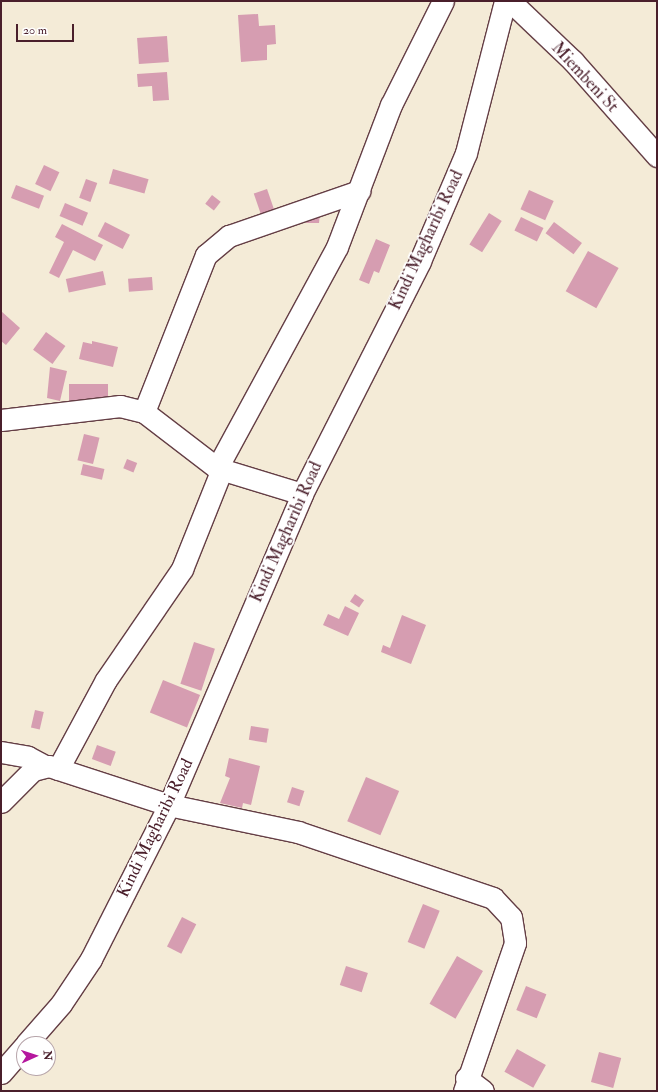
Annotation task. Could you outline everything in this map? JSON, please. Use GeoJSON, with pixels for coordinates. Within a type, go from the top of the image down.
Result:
{"type":"FeatureCollection","features":[{"type":"Feature","properties":{"kind":"street"},"geometry":{"type":"LineString","coordinates":[[1,802],[33,770],[51,767],[106,680],[182,569],[219,468],[310,299],[359,192],[392,105],[443,1]]}},
{"type":"Feature","properties":{"kind":"street","name":"Kindi Magharibi Road"},"geometry":{"type":"LineString","coordinates":[[33,1036],[61,1004],[91,959],[169,805],[302,494],[420,261],[466,153],[505,1]]}},
{"type":"Feature","properties":{"kind":"street","name":"Miembeni St"},"geometry":{"type":"LineString","coordinates":[[510,1],[573,61],[657,156]]}},
{"type":"Feature","properties":{"kind":"street"},"geometry":{"type":"LineString","coordinates":[[144,412],[206,255],[229,236],[359,192]]}},
{"type":"Feature","properties":{"kind":"street"},"geometry":{"type":"LineString","coordinates":[[1,420],[120,406],[144,412],[219,468],[302,494]]}},
{"type":"Feature","properties":{"kind":"street"},"geometry":{"type":"LineString","coordinates":[[1,752],[28,757],[51,767],[169,805],[298,832],[433,876],[493,898],[506,909],[515,931],[515,943],[465,1084],[484,1091]]}},
{"type":"Feature","properties":{"kind":"street"},"geometry":{"type":"LineString","coordinates":[[1,1073],[16,1056]]}},
{"type":"Feature","properties":{"kind":"building"},"geometry":{"type":"Polygon","coordinates":[[[258,14],[259,26],[275,25],[276,44],[267,45],[267,60],[241,62],[238,15],[258,14]]]}},
{"type":"Feature","properties":{"kind":"building"},"geometry":{"type":"Polygon","coordinates":[[[167,36],[169,62],[139,64],[137,38],[167,36]]]}},
{"type":"Feature","properties":{"kind":"building"},"geometry":{"type":"Polygon","coordinates":[[[167,72],[169,100],[153,101],[152,86],[138,87],[137,74],[167,72]]]}},
{"type":"Feature","properties":{"kind":"building"},"geometry":{"type":"Polygon","coordinates":[[[44,165],[59,172],[51,191],[35,184],[44,165]]]}},
{"type":"Feature","properties":{"kind":"building"},"geometry":{"type":"Polygon","coordinates":[[[113,169],[149,179],[144,194],[109,183],[113,169]]]}},
{"type":"Feature","properties":{"kind":"building"},"geometry":{"type":"Polygon","coordinates":[[[86,179],[97,183],[90,202],[79,198],[86,179]]]}},
{"type":"Feature","properties":{"kind":"building"},"geometry":{"type":"Polygon","coordinates":[[[16,185],[44,196],[39,209],[11,198],[16,185]]]}},
{"type":"Feature","properties":{"kind":"building"},"geometry":{"type":"Polygon","coordinates":[[[267,189],[276,215],[263,220],[254,194],[267,189]]]}},
{"type":"Feature","properties":{"kind":"building"},"geometry":{"type":"Polygon","coordinates":[[[529,190],[554,201],[545,220],[520,209],[529,190]]]}},
{"type":"Feature","properties":{"kind":"building"},"geometry":{"type":"Polygon","coordinates":[[[212,195],[221,202],[214,210],[205,204],[212,195]]]}},
{"type":"Feature","properties":{"kind":"building"},"geometry":{"type":"Polygon","coordinates":[[[65,203],[88,213],[83,226],[60,216],[65,203]]]}},
{"type":"Feature","properties":{"kind":"building"},"geometry":{"type":"Polygon","coordinates":[[[306,212],[320,213],[319,223],[306,223],[306,212]]]}},
{"type":"Feature","properties":{"kind":"building"},"geometry":{"type":"Polygon","coordinates":[[[489,213],[502,221],[482,252],[469,244],[489,213]]]}},
{"type":"Feature","properties":{"kind":"building"},"geometry":{"type":"Polygon","coordinates":[[[521,217],[543,228],[537,241],[514,230],[521,217]]]}},
{"type":"Feature","properties":{"kind":"building"},"geometry":{"type":"Polygon","coordinates":[[[105,222],[130,235],[123,249],[98,236],[105,222]]]}},
{"type":"Feature","properties":{"kind":"building"},"geometry":{"type":"Polygon","coordinates":[[[554,222],[582,243],[574,254],[546,233],[554,222]]]}},
{"type":"Feature","properties":{"kind":"building"},"geometry":{"type":"Polygon","coordinates":[[[62,224],[103,245],[95,261],[73,250],[59,278],[49,273],[64,242],[55,237],[62,224]]]}},
{"type":"Feature","properties":{"kind":"building"},"geometry":{"type":"Polygon","coordinates":[[[376,239],[390,245],[379,273],[374,271],[369,284],[359,280],[376,239]]]}},
{"type":"Feature","properties":{"kind":"building"},"geometry":{"type":"Polygon","coordinates":[[[588,251],[619,268],[596,308],[566,291],[588,251]]]}},
{"type":"Feature","properties":{"kind":"building"},"geometry":{"type":"Polygon","coordinates":[[[103,271],[106,285],[69,293],[66,279],[103,271]]]}},
{"type":"Feature","properties":{"kind":"building"},"geometry":{"type":"Polygon","coordinates":[[[152,277],[153,290],[129,292],[128,279],[152,277]]]}},
{"type":"Feature","properties":{"kind":"building"},"geometry":{"type":"Polygon","coordinates":[[[1,311],[20,328],[6,345],[1,341],[1,311]]]}},
{"type":"Feature","properties":{"kind":"building"},"geometry":{"type":"Polygon","coordinates":[[[46,332],[65,346],[52,364],[33,350],[46,332]]]}},
{"type":"Feature","properties":{"kind":"building"},"geometry":{"type":"Polygon","coordinates":[[[92,341],[118,347],[113,367],[79,359],[83,342],[92,344],[92,341]]]}},
{"type":"Feature","properties":{"kind":"building"},"geometry":{"type":"Polygon","coordinates":[[[50,367],[67,371],[60,401],[47,398],[50,367]]]}},
{"type":"Feature","properties":{"kind":"building"},"geometry":{"type":"Polygon","coordinates":[[[69,384],[108,384],[108,401],[69,401],[69,384]]]}},
{"type":"Feature","properties":{"kind":"building"},"geometry":{"type":"Polygon","coordinates":[[[84,434],[100,438],[93,464],[77,460],[84,434]]]}},
{"type":"Feature","properties":{"kind":"building"},"geometry":{"type":"Polygon","coordinates":[[[127,459],[137,463],[133,472],[123,468],[127,459]]]}},
{"type":"Feature","properties":{"kind":"building"},"geometry":{"type":"Polygon","coordinates":[[[83,464],[104,469],[102,480],[81,475],[83,464]]]}},
{"type":"Feature","properties":{"kind":"building"},"geometry":{"type":"Polygon","coordinates":[[[355,594],[364,600],[359,608],[350,601],[355,594]]]}},
{"type":"Feature","properties":{"kind":"building"},"geometry":{"type":"Polygon","coordinates":[[[345,606],[359,613],[348,636],[323,625],[328,614],[339,619],[345,606]]]}},
{"type":"Feature","properties":{"kind":"building"},"geometry":{"type":"Polygon","coordinates":[[[402,615],[426,625],[411,664],[381,652],[383,645],[390,648],[402,615]]]}},
{"type":"Feature","properties":{"kind":"building"},"geometry":{"type":"Polygon","coordinates":[[[194,642],[215,649],[201,691],[180,684],[194,642]]]}},
{"type":"Feature","properties":{"kind":"building"},"geometry":{"type":"Polygon","coordinates":[[[163,680],[200,695],[187,727],[150,712],[163,680]]]}},
{"type":"Feature","properties":{"kind":"building"},"geometry":{"type":"Polygon","coordinates":[[[35,710],[44,712],[40,730],[31,728],[35,710]]]}},
{"type":"Feature","properties":{"kind":"building"},"geometry":{"type":"Polygon","coordinates":[[[251,726],[269,729],[267,743],[249,740],[251,726]]]}},
{"type":"Feature","properties":{"kind":"building"},"geometry":{"type":"Polygon","coordinates":[[[97,745],[116,752],[111,766],[92,759],[97,745]]]}},
{"type":"Feature","properties":{"kind":"building"},"geometry":{"type":"Polygon","coordinates":[[[229,758],[260,766],[251,805],[243,803],[242,808],[220,803],[230,778],[225,776],[229,758]]]}},
{"type":"Feature","properties":{"kind":"building"},"geometry":{"type":"Polygon","coordinates":[[[366,777],[399,791],[380,835],[347,821],[366,777]]]}},
{"type":"Feature","properties":{"kind":"building"},"geometry":{"type":"Polygon","coordinates":[[[292,787],[304,791],[299,806],[287,802],[292,787]]]}},
{"type":"Feature","properties":{"kind":"building"},"geometry":{"type":"Polygon","coordinates":[[[423,904],[440,911],[424,949],[408,942],[423,904]]]}},
{"type":"Feature","properties":{"kind":"building"},"geometry":{"type":"Polygon","coordinates":[[[182,917],[196,924],[181,954],[167,946],[182,917]]]}},
{"type":"Feature","properties":{"kind":"building"},"geometry":{"type":"Polygon","coordinates":[[[457,956],[483,971],[455,1019],[430,1004],[457,956]]]}},
{"type":"Feature","properties":{"kind":"building"},"geometry":{"type":"Polygon","coordinates":[[[346,966],[368,973],[362,992],[340,985],[346,966]]]}},
{"type":"Feature","properties":{"kind":"building"},"geometry":{"type":"Polygon","coordinates":[[[526,986],[546,994],[537,1018],[516,1010],[526,986]]]}},
{"type":"Feature","properties":{"kind":"building"},"geometry":{"type":"Polygon","coordinates":[[[517,1049],[546,1065],[533,1088],[504,1072],[517,1049]]]}},
{"type":"Feature","properties":{"kind":"building"},"geometry":{"type":"Polygon","coordinates":[[[599,1052],[621,1058],[613,1088],[591,1082],[599,1052]]]}}]}
